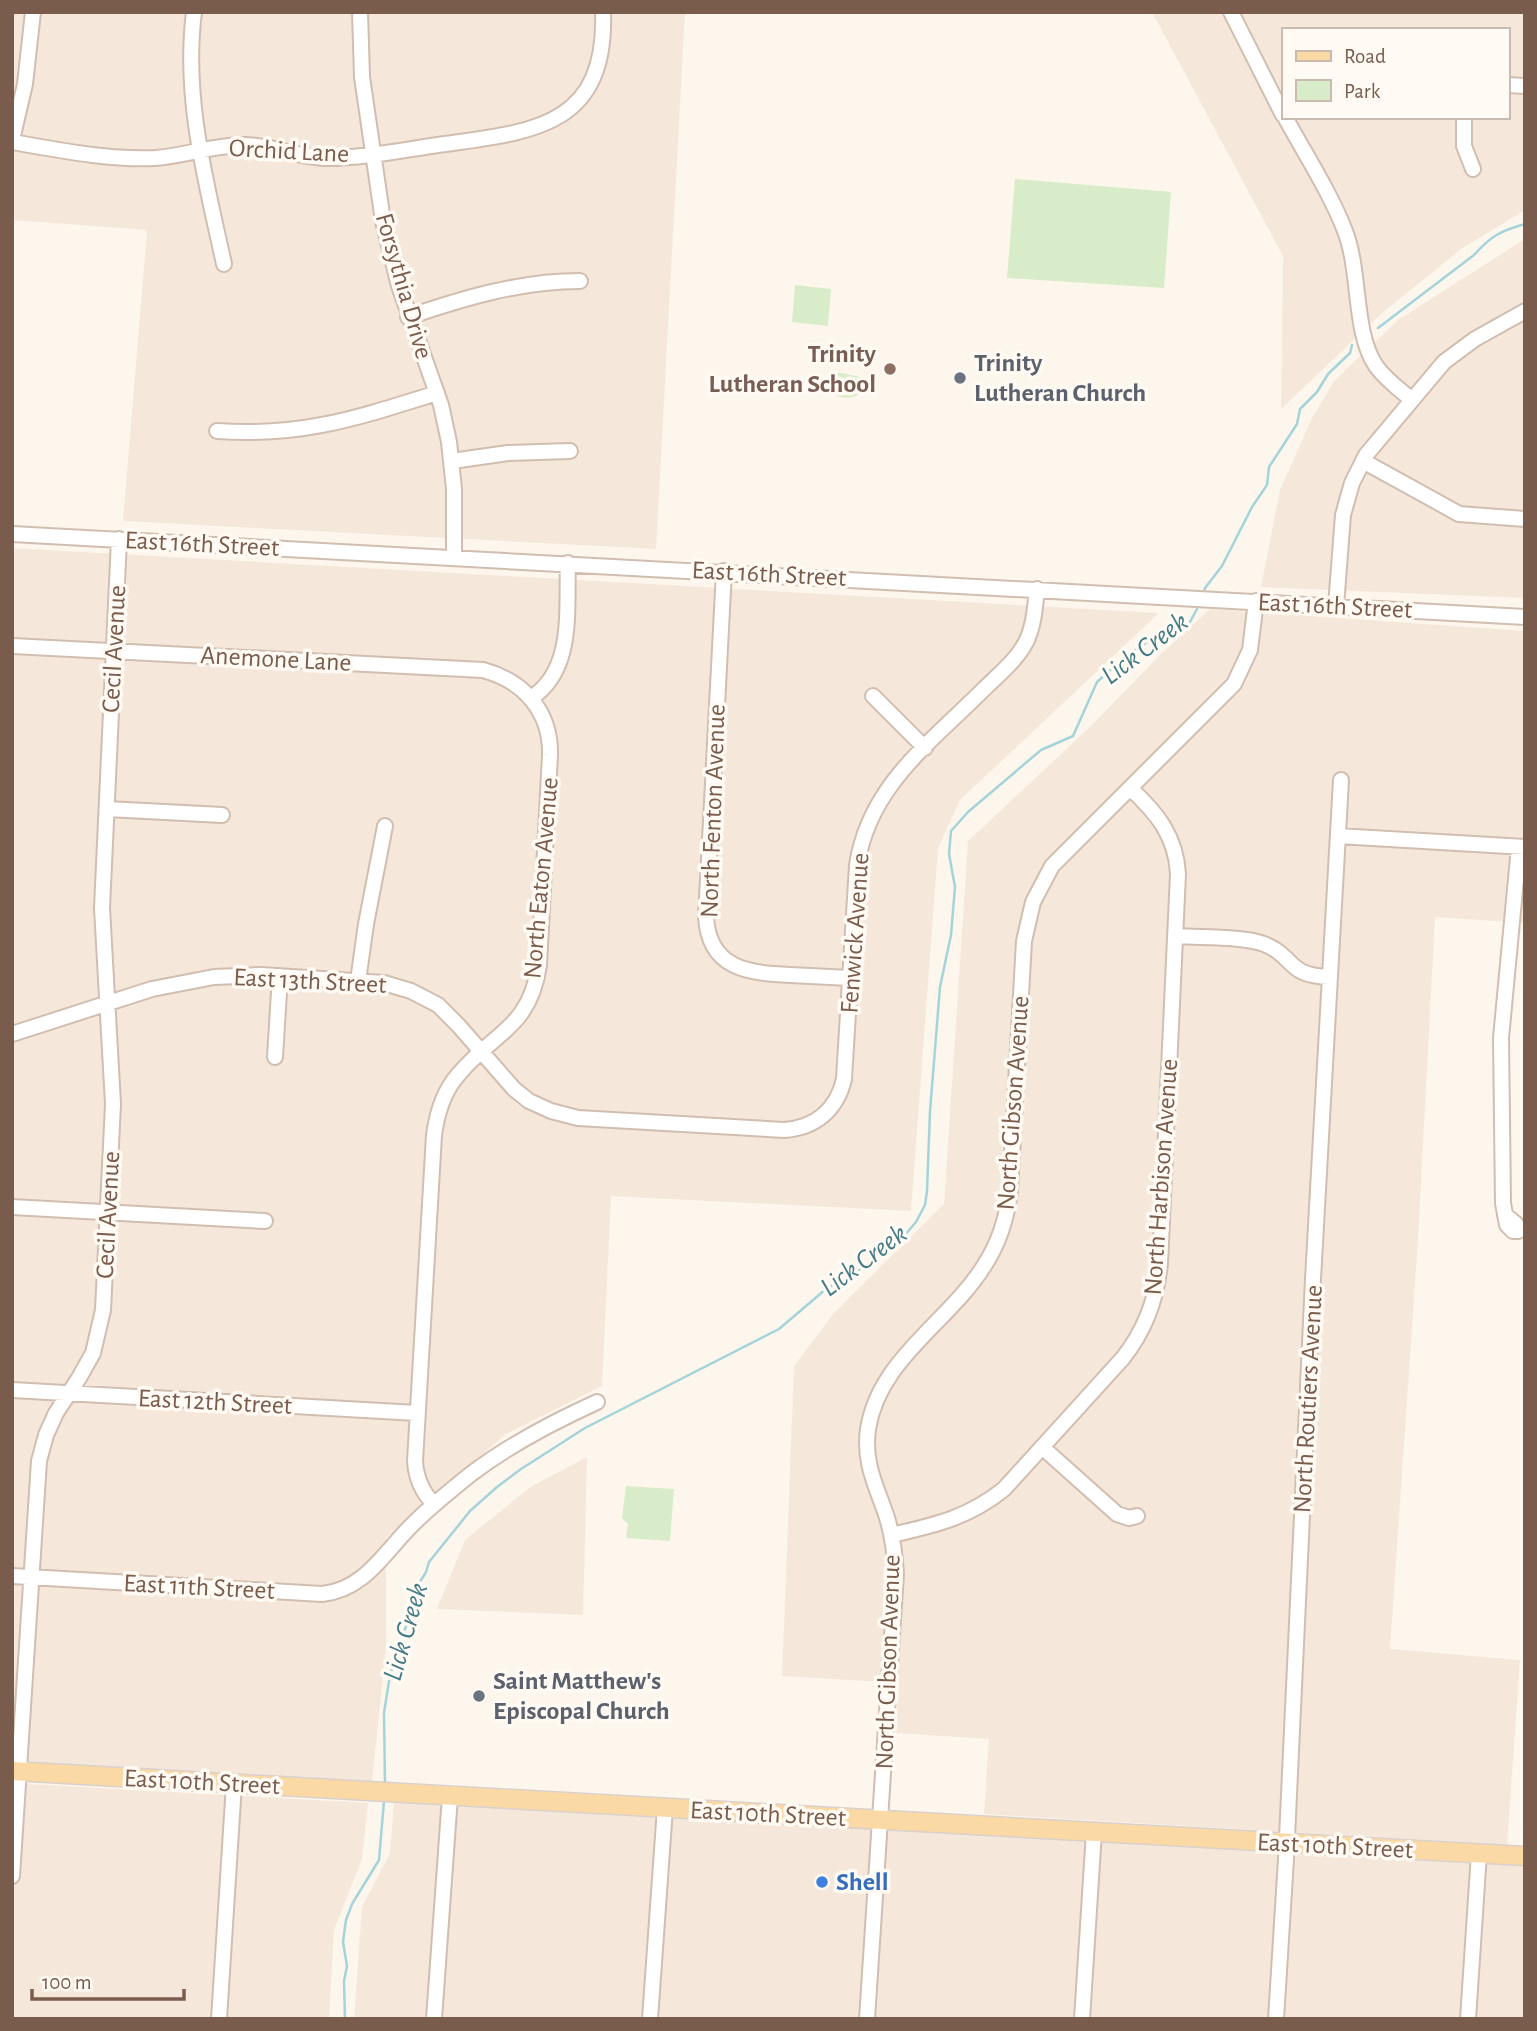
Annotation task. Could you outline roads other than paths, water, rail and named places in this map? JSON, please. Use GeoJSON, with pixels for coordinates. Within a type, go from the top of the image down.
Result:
{"type":"FeatureCollection","features":[{"type":"Feature","properties":{"kind":"main road","name":"East 10th Street"},"geometry":{"type":"LineString","coordinates":[[16,1771],[1525,1856]]}},
{"type":"Feature","properties":{"kind":"street"},"geometry":{"type":"LineString","coordinates":[[12,141],[25,84],[33,12]]}},
{"type":"Feature","properties":{"kind":"street"},"geometry":{"type":"LineString","coordinates":[[194,12],[191,92],[224,264]]}},
{"type":"Feature","properties":{"kind":"street","name":"Forsythia Drive"},"geometry":{"type":"LineString","coordinates":[[360,12],[362,77],[388,244],[408,317],[437,393],[452,461],[455,503],[454,557]]}},
{"type":"Feature","properties":{"kind":"street","name":"Orchid Lane"},"geometry":{"type":"LineString","coordinates":[[12,141],[68,152],[141,158],[169,157],[245,145],[327,158],[372,154],[527,130],[563,115],[580,98],[595,74],[603,46],[603,12]]}},
{"type":"Feature","properties":{"kind":"street"},"geometry":{"type":"LineString","coordinates":[[1231,12],[1282,108]]}},
{"type":"Feature","properties":{"kind":"street"},"geometry":{"type":"LineString","coordinates":[[1288,119],[1345,231],[1354,262],[1363,331],[1371,356],[1384,375],[1411,399]]}},
{"type":"Feature","properties":{"kind":"street"},"geometry":{"type":"LineString","coordinates":[[1464,119],[1464,146],[1473,169]]}},
{"type":"Feature","properties":{"kind":"street"},"geometry":{"type":"LineString","coordinates":[[408,317],[496,290],[580,281]]}},
{"type":"Feature","properties":{"kind":"street"},"geometry":{"type":"LineString","coordinates":[[1336,606],[1343,516],[1352,484],[1363,461],[1437,369],[1457,351],[1525,311]]}},
{"type":"Feature","properties":{"kind":"street"},"geometry":{"type":"LineString","coordinates":[[217,430],[263,433],[296,431],[359,418],[437,393]]}},
{"type":"Feature","properties":{"kind":"street"},"geometry":{"type":"LineString","coordinates":[[452,461],[508,453],[570,451]]}},
{"type":"Feature","properties":{"kind":"street"},"geometry":{"type":"LineString","coordinates":[[1363,461],[1459,513],[1525,519]]}},
{"type":"Feature","properties":{"kind":"street","name":"East 16th Street"},"geometry":{"type":"LineString","coordinates":[[12,534],[1525,617]]}},
{"type":"Feature","properties":{"kind":"street","name":"Cecil Avenue"},"geometry":{"type":"LineString","coordinates":[[12,1876],[16,1771],[39,1461],[50,1426],[89,1362],[100,1330],[113,1104],[102,917],[119,539]]}},
{"type":"Feature","properties":{"kind":"street"},"geometry":{"type":"LineString","coordinates":[[531,698],[550,682],[561,661],[568,563]]}},
{"type":"Feature","properties":{"kind":"street","name":"North Fenton Avenue"},"geometry":{"type":"LineString","coordinates":[[724,571],[706,904],[709,936],[722,957],[741,970],[760,974],[850,978]]}},
{"type":"Feature","properties":{"kind":"street","name":"Fenwick Avenue"},"geometry":{"type":"LineString","coordinates":[[817,1121],[836,1102],[843,1084],[857,864],[864,832],[873,810],[888,786],[1017,656],[1032,625],[1037,589]]}},
{"type":"Feature","properties":{"kind":"street","name":"North Gibson Avenue"},"geometry":{"type":"LineString","coordinates":[[867,2019],[896,1580],[892,1535],[870,1471],[867,1443],[870,1420],[879,1393],[891,1373],[976,1278],[991,1254],[1002,1228],[1010,1191],[1024,941],[1033,902],[1044,877],[1061,855],[1234,684],[1243,668],[1252,641],[1256,601]]}},
{"type":"Feature","properties":{"kind":"street","name":"Anemone Lane"},"geometry":{"type":"LineString","coordinates":[[12,646],[483,670],[505,677],[531,698]]}},
{"type":"Feature","properties":{"kind":"street"},"geometry":{"type":"LineString","coordinates":[[873,696],[925,748]]}},
{"type":"Feature","properties":{"kind":"street","name":"North Eaton Avenue"},"geometry":{"type":"LineString","coordinates":[[434,1504],[422,1489],[416,1471],[417,1413],[436,1121],[443,1098],[453,1081],[519,1017],[531,995],[538,972],[551,750],[547,727],[531,698]]}},
{"type":"Feature","properties":{"kind":"street","name":"North Routiers Avenue"},"geometry":{"type":"LineString","coordinates":[[1276,2019],[1341,780]]}},
{"type":"Feature","properties":{"kind":"street","name":"North Harbison Avenue"},"geometry":{"type":"LineString","coordinates":[[892,1535],[949,1521],[983,1505],[1004,1489],[1129,1350],[1147,1318],[1156,1291],[1160,1263],[1178,874],[1173,845],[1158,816],[1130,788]]}},
{"type":"Feature","properties":{"kind":"street"},"geometry":{"type":"LineString","coordinates":[[107,809],[222,816]]}},
{"type":"Feature","properties":{"kind":"street"},"geometry":{"type":"LineString","coordinates":[[358,981],[385,826]]}},
{"type":"Feature","properties":{"kind":"street"},"geometry":{"type":"LineString","coordinates":[[1338,836],[1522,847],[1501,1038],[1503,1191],[1509,1228],[1521,1233]]}},
{"type":"Feature","properties":{"kind":"street"},"geometry":{"type":"LineString","coordinates":[[1176,936],[1259,942],[1277,951],[1290,965],[1304,974],[1330,977]]}},
{"type":"Feature","properties":{"kind":"street","name":"East 13th Street"},"geometry":{"type":"LineString","coordinates":[[12,1034],[152,989],[191,980],[228,975],[358,981],[397,986],[428,999],[448,1014],[521,1095],[542,1108],[569,1117],[784,1130],[803,1127],[817,1121]]}},
{"type":"Feature","properties":{"kind":"street"},"geometry":{"type":"LineString","coordinates":[[275,1057],[280,976]]}},
{"type":"Feature","properties":{"kind":"street"},"geometry":{"type":"LineString","coordinates":[[12,1207],[265,1221]]}},
{"type":"Feature","properties":{"kind":"street","name":"East 12th Street"},"geometry":{"type":"LineString","coordinates":[[12,1390],[417,1413]]}},
{"type":"Feature","properties":{"kind":"street","name":"East 11th Street"},"geometry":{"type":"LineString","coordinates":[[12,1576],[322,1594],[346,1589],[363,1578],[434,1504],[478,1469],[530,1436],[597,1402]]}},
{"type":"Feature","properties":{"kind":"street"},"geometry":{"type":"LineString","coordinates":[[1042,1447],[1117,1514],[1129,1518],[1138,1516]]}},
{"type":"Feature","properties":{"kind":"street"},"geometry":{"type":"LineString","coordinates":[[219,2019],[234,1784]]}},
{"type":"Feature","properties":{"kind":"street"},"geometry":{"type":"LineString","coordinates":[[434,2019],[450,1796]]}},
{"type":"Feature","properties":{"kind":"street"},"geometry":{"type":"LineString","coordinates":[[650,2019],[665,1808]]}},
{"type":"Feature","properties":{"kind":"street"},"geometry":{"type":"LineString","coordinates":[[1082,2019],[1094,1832]]}},
{"type":"Feature","properties":{"kind":"street"},"geometry":{"type":"LineString","coordinates":[[1468,2019],[1479,1853]]}},
{"type":"Feature","properties":{"kind":"waterway","name":"Lick Creek"},"geometry":{"type":"LineString","coordinates":[[1378,328],[1491,239],[1525,224]]}},
{"type":"Feature","properties":{"kind":"waterway","name":"Lick Creek"},"geometry":{"type":"LineString","coordinates":[[1204,594],[1205,588],[1222,566],[1252,507],[1267,485],[1269,467],[1297,424],[1300,409],[1317,392],[1328,374],[1350,353],[1352,345]]}},
{"type":"Feature","properties":{"kind":"waterway","name":"Lick Creek"},"geometry":{"type":"LineString","coordinates":[[385,1785],[384,1713],[390,1675],[411,1611],[413,1593],[429,1562],[470,1511],[521,1469],[585,1428],[779,1329],[826,1289],[864,1267],[904,1236],[916,1222],[925,1205],[927,1191],[940,987],[951,935],[955,887],[949,854],[951,831],[968,812],[1041,750],[1073,736],[1097,682],[1147,642],[1175,633],[1189,624],[1199,605]]}},
{"type":"Feature","properties":{"kind":"waterway","name":"Lick Creek"},"geometry":{"type":"LineString","coordinates":[[345,2019],[344,1981],[347,1966],[343,1942],[346,1920],[352,1904],[379,1860],[384,1801]]}},
{"type":"Feature","properties":{"kind":"place","name":"Trinity Lutheran School"},"geometry":{"type":"Point","coordinates":[890,369]}},
{"type":"Feature","properties":{"kind":"place","name":"Trinity Lutheran Church"},"geometry":{"type":"Point","coordinates":[960,378]}},
{"type":"Feature","properties":{"kind":"place","name":"Saint Matthew's Episcopal Church"},"geometry":{"type":"Point","coordinates":[479,1696]}},
{"type":"Feature","properties":{"kind":"place","name":"Shell"},"geometry":{"type":"Point","coordinates":[822,1882]}}]}
